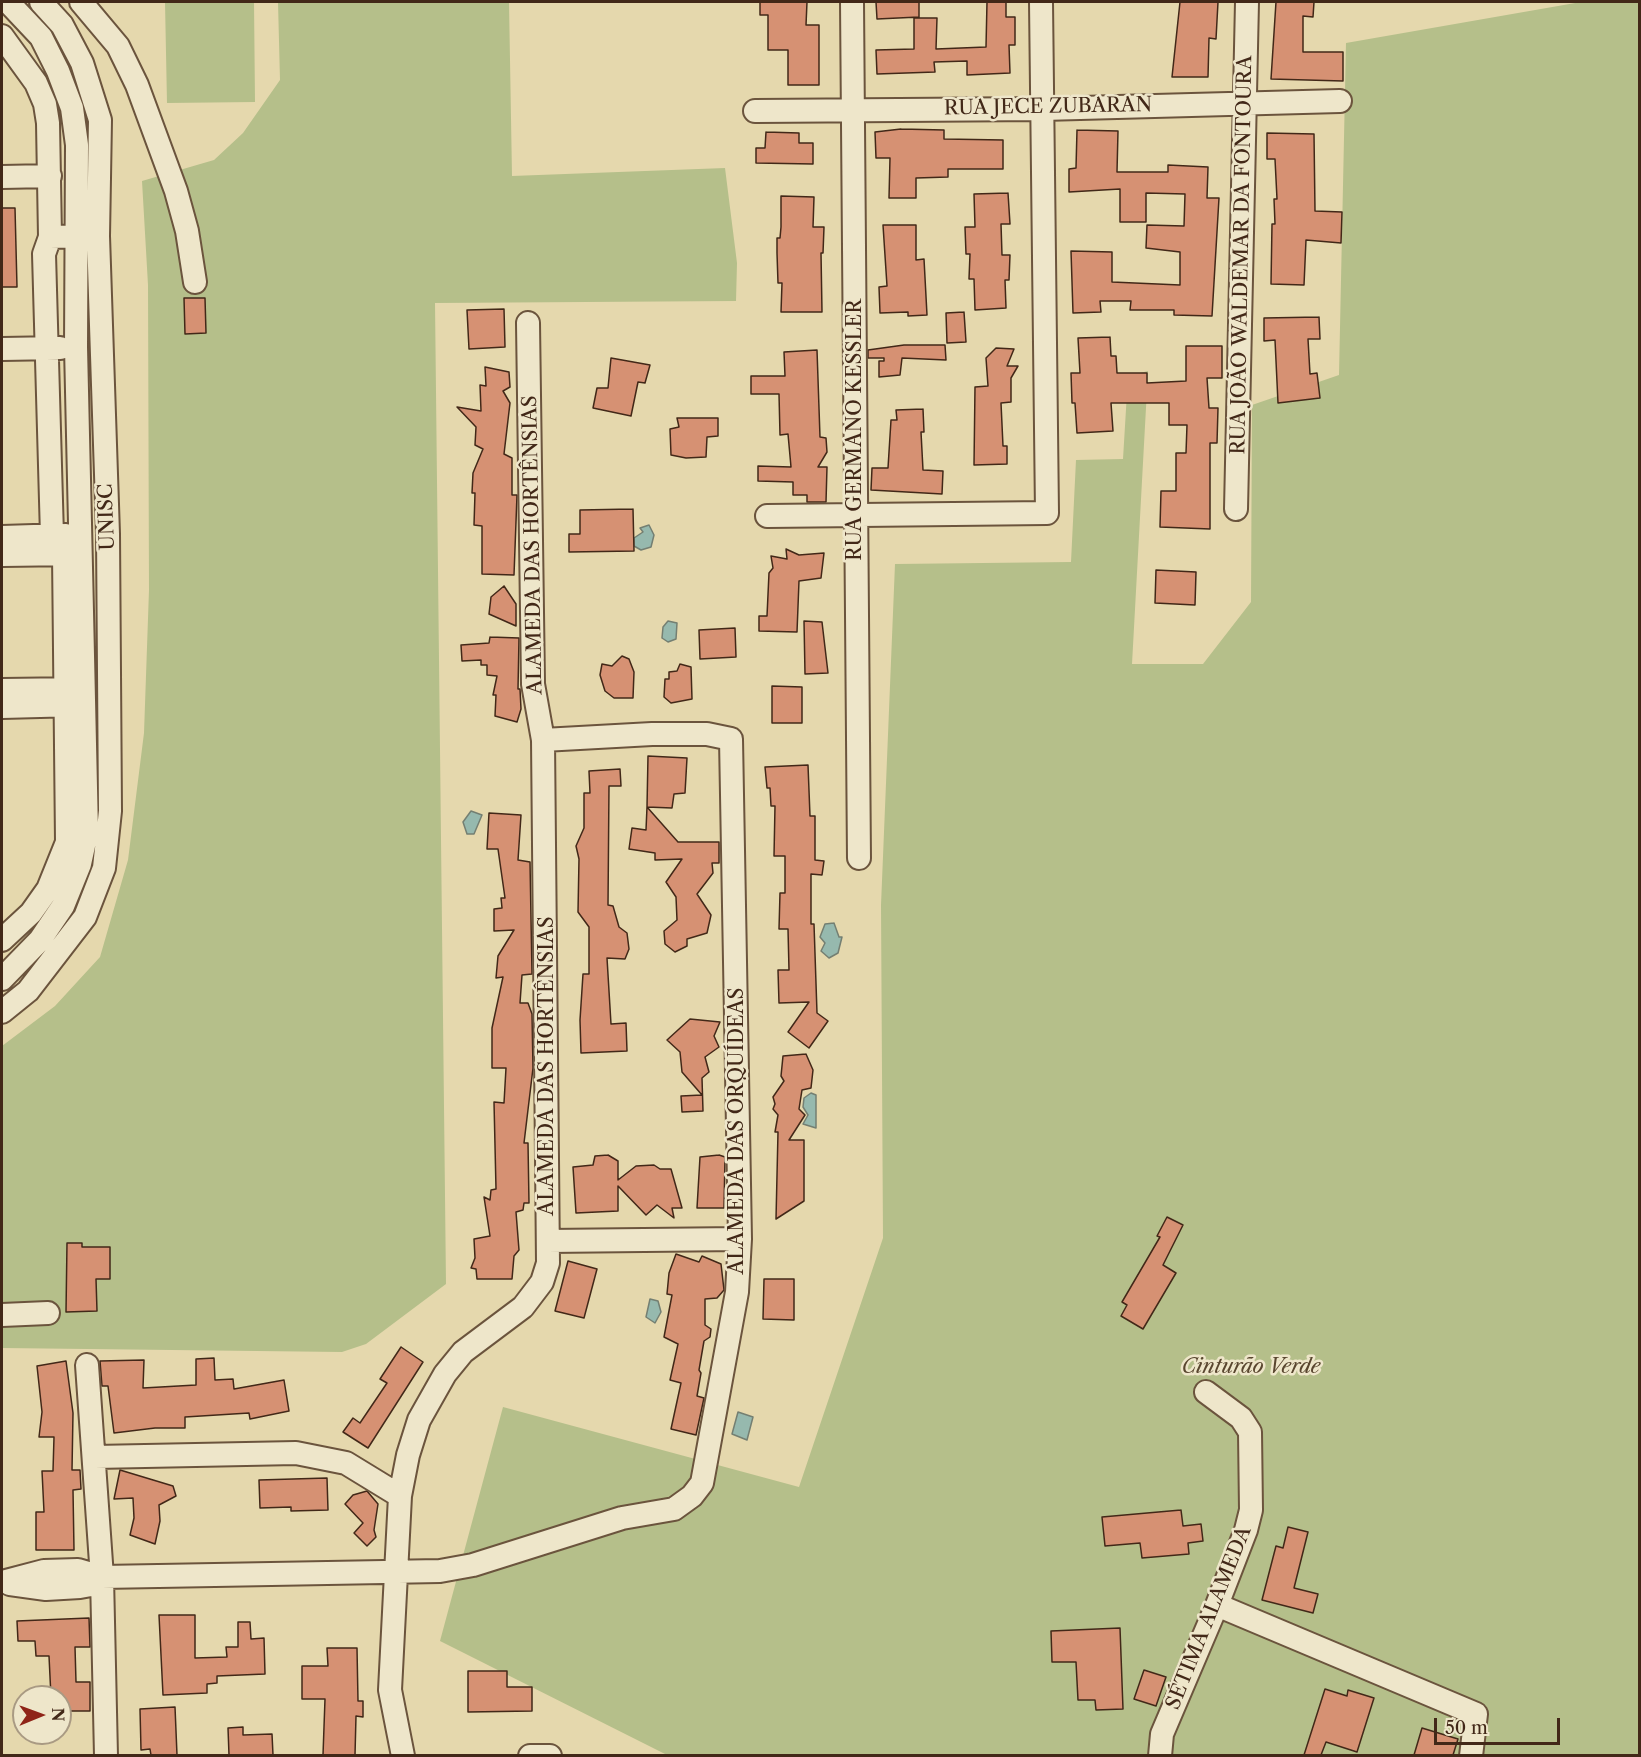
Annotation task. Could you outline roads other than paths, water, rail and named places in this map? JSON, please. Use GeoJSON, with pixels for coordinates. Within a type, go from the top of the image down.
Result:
{"type":"FeatureCollection","features":[{"type":"Feature","properties":{"kind":"street","name":"UNISC"},"geometry":{"type":"LineString","coordinates":[[2,979],[40,940],[63,906],[80,864],[87,832],[75,697],[69,544],[76,347],[77,146],[72,108],[58,71],[40,37],[8,2]]}},
{"type":"Feature","properties":{"kind":"street","name":"UNISC"},"geometry":{"type":"LineString","coordinates":[[2,1012],[28,991],[85,917],[104,868],[110,811],[108,543],[98,236],[100,120],[82,63],[62,25],[41,2]]}},
{"type":"Feature","properties":{"kind":"street"},"geometry":{"type":"LineString","coordinates":[[81,2],[118,46],[136,85],[176,191],[187,231],[195,282]]}},
{"type":"Feature","properties":{"kind":"street","name":"RUA GERMANO KESSLER"},"geometry":{"type":"LineString","coordinates":[[852,2],[860,858]]}},
{"type":"Feature","properties":{"kind":"street"},"geometry":{"type":"LineString","coordinates":[[768,516],[1047,513],[1041,2]]}},
{"type":"Feature","properties":{"kind":"street","name":"RUA JOÃO WALDEMAR DA FONTOURA"},"geometry":{"type":"LineString","coordinates":[[1236,509],[1247,2]]}},
{"type":"Feature","properties":{"kind":"street"},"geometry":{"type":"LineString","coordinates":[[2,36],[36,83],[45,104],[50,176],[50,237],[44,254],[46,348],[69,544]]}},
{"type":"Feature","properties":{"kind":"street","name":"RUA JECE ZUBARAN"},"geometry":{"type":"LineString","coordinates":[[755,111],[1043,109],[1340,101]]}},
{"type":"Feature","properties":{"kind":"street"},"geometry":{"type":"LineString","coordinates":[[2,177],[50,176]]}},
{"type":"Feature","properties":{"kind":"street"},"geometry":{"type":"LineString","coordinates":[[50,237],[98,236]]}},
{"type":"Feature","properties":{"kind":"street","name":"ALAMEDA DAS HORTÊNSIAS"},"geometry":{"type":"LineString","coordinates":[[403,1755],[390,1690],[400,1496],[408,1455],[419,1420],[433,1393],[463,1353],[523,1307],[542,1282],[548,1263],[543,740],[533,684],[528,322]]}},
{"type":"Feature","properties":{"kind":"street"},"geometry":{"type":"LineString","coordinates":[[2,349],[76,347]]}},
{"type":"Feature","properties":{"kind":"street"},"geometry":{"type":"LineString","coordinates":[[2,555],[16,542],[108,543]]}},
{"type":"Feature","properties":{"kind":"street"},"geometry":{"type":"LineString","coordinates":[[2,690],[75,697]]}},
{"type":"Feature","properties":{"kind":"street"},"geometry":{"type":"LineString","coordinates":[[2,707],[75,697],[108,696]]}},
{"type":"Feature","properties":{"kind":"street"},"geometry":{"type":"LineString","coordinates":[[2,940],[31,913],[48,889],[67,842],[75,697]]}},
{"type":"Feature","properties":{"kind":"street","name":"ALAMEDA DAS ORQUÍDEAS"},"geometry":{"type":"LineString","coordinates":[[2,1582],[46,1589],[91,1585],[102,1577],[440,1571],[473,1565],[582,1530],[674,1509],[692,1496],[702,1483],[737,1292],[740,1239],[731,739],[707,734],[652,734],[569,736],[543,740]]}},
{"type":"Feature","properties":{"kind":"street"},"geometry":{"type":"LineString","coordinates":[[548,1241],[740,1239]]}},
{"type":"Feature","properties":{"kind":"street"},"geometry":{"type":"LineString","coordinates":[[2,1315],[48,1313]]}},
{"type":"Feature","properties":{"kind":"street"},"geometry":{"type":"LineString","coordinates":[[87,1365],[102,1577],[106,1755]]}},
{"type":"Feature","properties":{"kind":"street","name":"SÉTIMA ALAMEDA"},"geometry":{"type":"LineString","coordinates":[[1160,1755],[1162,1734],[1217,1605],[1246,1530],[1251,1510],[1248,1476],[1252,1445],[1250,1432],[1241,1418],[1206,1392]]}},
{"type":"Feature","properties":{"kind":"street"},"geometry":{"type":"LineString","coordinates":[[95,1457],[296,1453],[346,1463],[400,1496]]}},
{"type":"Feature","properties":{"kind":"street"},"geometry":{"type":"LineString","coordinates":[[1217,1605],[1476,1714],[1471,1755]]}},
{"type":"Feature","properties":{"kind":"street"},"geometry":{"type":"LineString","coordinates":[[530,1755],[550,1755]]}},
{"type":"Feature","properties":{"kind":"water"},"geometry":{"type":"Polygon","coordinates":[[[649,525],[654,535],[651,547],[641,550],[634,546],[634,538],[643,532],[640,528],[649,525]]]}},
{"type":"Feature","properties":{"kind":"water"},"geometry":{"type":"Polygon","coordinates":[[[668,621],[677,623],[676,639],[668,642],[662,638],[663,627],[668,621]]]}},
{"type":"Feature","properties":{"kind":"water"},"geometry":{"type":"Polygon","coordinates":[[[471,811],[482,815],[474,834],[467,834],[463,822],[471,811]]]}},
{"type":"Feature","properties":{"kind":"water"},"geometry":{"type":"Polygon","coordinates":[[[834,923],[839,937],[842,937],[838,953],[829,958],[821,951],[825,943],[820,937],[825,924],[834,923]]]}},
{"type":"Feature","properties":{"kind":"water"},"geometry":{"type":"Polygon","coordinates":[[[811,1093],[816,1095],[816,1128],[803,1124],[808,1115],[803,1107],[804,1098],[811,1093]]]}},
{"type":"Feature","properties":{"kind":"water"},"geometry":{"type":"Polygon","coordinates":[[[650,1299],[658,1301],[661,1312],[655,1323],[646,1317],[650,1299]]]}},
{"type":"Feature","properties":{"kind":"water"},"geometry":{"type":"Polygon","coordinates":[[[738,1412],[753,1417],[747,1440],[732,1434],[738,1412]]]}},
{"type":"Feature","properties":{"kind":"park label","name":"Cinturão Verde"},"geometry":{"type":"Point","coordinates":[1251,1367]}}]}
